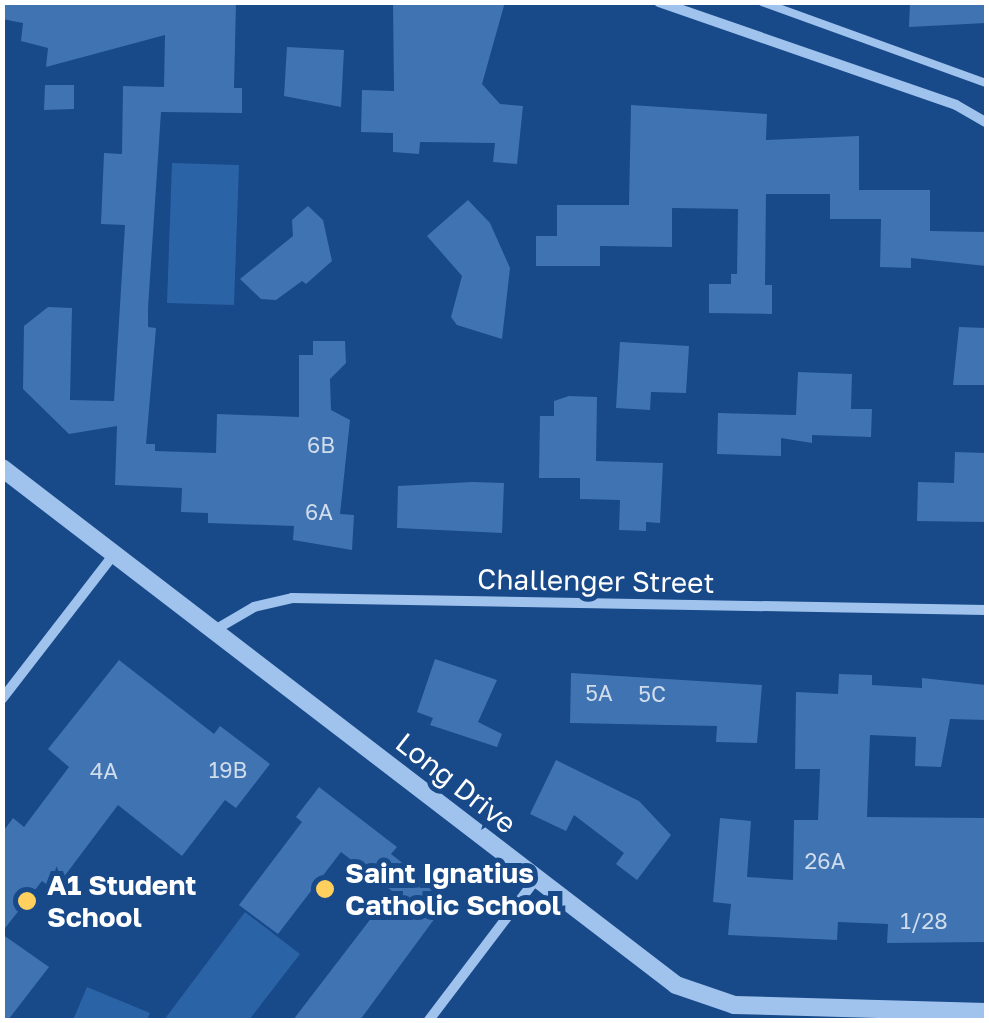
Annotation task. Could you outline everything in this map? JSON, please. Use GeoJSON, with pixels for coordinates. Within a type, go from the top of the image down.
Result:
{"type":"FeatureCollection","features":[{"type":"Feature","properties":{"kind":"street"},"geometry":{"type":"LineString","coordinates":[[659,2],[956,105],[986,122]]}},
{"type":"Feature","properties":{"kind":"street","name":"Long Drive"},"geometry":{"type":"LineString","coordinates":[[2,468],[651,969],[717,1002],[986,1012]]}},
{"type":"Feature","properties":{"kind":"street"},"geometry":{"type":"LineString","coordinates":[[2,699],[114,554]]}},
{"type":"Feature","properties":{"kind":"street","name":"Challenger Street"},"geometry":{"type":"LineString","coordinates":[[214,631],[254,607],[292,598],[986,610]]}},
{"type":"Feature","properties":{"kind":"street"},"geometry":{"type":"LineString","coordinates":[[429,1020],[536,880]]}},
{"type":"Feature","properties":{"kind":"lane"},"geometry":{"type":"LineString","coordinates":[[762,2],[986,82]]}},
{"type":"Feature","properties":{"kind":"shaded area"},"geometry":{"type":"Polygon","coordinates":[[[172,163],[239,165],[234,305],[167,303],[172,163]]]}},
{"type":"Feature","properties":{"kind":"shaded area"},"geometry":{"type":"Polygon","coordinates":[[[245,912],[300,954],[249,1020],[164,1020],[245,912]]]}},
{"type":"Feature","properties":{"kind":"shaded area"},"geometry":{"type":"Polygon","coordinates":[[[87,987],[150,1013],[147,1020],[73,1020],[87,987]]]}},
{"type":"Feature","properties":{"kind":"building"},"geometry":{"type":"Polygon","coordinates":[[[2,2],[236,2],[234,88],[242,88],[242,113],[161,112],[148,308],[148,327],[156,328],[146,444],[155,444],[155,451],[216,453],[217,414],[299,417],[299,355],[313,355],[313,341],[345,341],[346,363],[330,379],[331,410],[350,420],[340,514],[354,515],[352,550],[293,540],[294,526],[208,523],[208,513],[181,512],[182,488],[115,485],[117,426],[69,434],[23,389],[24,326],[48,307],[72,308],[70,400],[114,401],[125,225],[101,224],[104,153],[122,154],[123,86],[164,87],[165,35],[46,67],[48,48],[21,41],[23,23],[2,19],[2,2]]]}},
{"type":"Feature","properties":{"kind":"building"},"geometry":{"type":"Polygon","coordinates":[[[505,2],[482,84],[500,104],[523,106],[517,164],[493,162],[495,143],[420,142],[419,154],[393,152],[393,133],[361,132],[362,90],[394,91],[393,3],[505,2]]]}},
{"type":"Feature","properties":{"kind":"building"},"geometry":{"type":"Polygon","coordinates":[[[910,2],[986,2],[986,23],[909,27],[910,2]]]}},
{"type":"Feature","properties":{"kind":"building"},"geometry":{"type":"Polygon","coordinates":[[[287,47],[344,50],[341,107],[284,96],[287,47]]]}},
{"type":"Feature","properties":{"kind":"building"},"geometry":{"type":"Polygon","coordinates":[[[45,85],[74,85],[74,109],[44,110],[45,85]]]}},
{"type":"Feature","properties":{"kind":"building"},"geometry":{"type":"Polygon","coordinates":[[[631,105],[767,114],[766,140],[859,136],[859,190],[930,190],[930,231],[986,232],[986,266],[911,258],[911,268],[880,267],[881,219],[830,219],[830,194],[766,194],[765,285],[772,285],[772,314],[709,313],[709,284],[731,284],[731,274],[737,274],[738,209],[672,208],[672,247],[600,246],[600,266],[536,266],[536,236],[557,236],[557,205],[629,205],[631,105]]]}},
{"type":"Feature","properties":{"kind":"building"},"geometry":{"type":"Polygon","coordinates":[[[468,200],[490,223],[510,268],[502,339],[457,325],[451,317],[462,276],[427,236],[468,200]]]}},
{"type":"Feature","properties":{"kind":"building"},"geometry":{"type":"Polygon","coordinates":[[[308,206],[323,220],[332,261],[306,284],[302,281],[276,300],[261,299],[240,279],[293,236],[292,220],[308,206]]]}},
{"type":"Feature","properties":{"kind":"building"},"geometry":{"type":"Polygon","coordinates":[[[959,327],[986,328],[986,385],[953,385],[959,327]]]}},
{"type":"Feature","properties":{"kind":"building"},"geometry":{"type":"Polygon","coordinates":[[[620,342],[689,346],[686,393],[651,392],[650,410],[616,408],[620,342]]]}},
{"type":"Feature","properties":{"kind":"building"},"geometry":{"type":"Polygon","coordinates":[[[798,372],[852,374],[851,409],[872,409],[871,437],[812,435],[812,443],[781,438],[781,456],[717,454],[718,413],[796,415],[798,372]]]}},
{"type":"Feature","properties":{"kind":"building"},"geometry":{"type":"Polygon","coordinates":[[[569,396],[597,397],[596,461],[663,463],[660,523],[646,522],[646,531],[619,530],[620,500],[580,499],[580,478],[539,478],[540,416],[554,416],[554,401],[569,396]]]}},
{"type":"Feature","properties":{"kind":"building"},"geometry":{"type":"Polygon","coordinates":[[[955,452],[986,453],[985,522],[917,521],[918,482],[954,483],[955,452]]]}},
{"type":"Feature","properties":{"kind":"building"},"geometry":{"type":"Polygon","coordinates":[[[504,483],[502,533],[397,528],[398,486],[504,483]]]}},
{"type":"Feature","properties":{"kind":"building"},"geometry":{"type":"Polygon","coordinates":[[[435,659],[497,680],[478,722],[502,734],[497,747],[430,725],[433,718],[417,712],[435,659]]]}},
{"type":"Feature","properties":{"kind":"building"},"geometry":{"type":"Polygon","coordinates":[[[119,660],[214,734],[220,726],[270,764],[236,808],[225,800],[182,856],[118,805],[54,890],[42,881],[2,932],[2,833],[13,818],[24,827],[69,767],[48,749],[119,660]]]}},
{"type":"Feature","properties":{"kind":"building"},"geometry":{"type":"Polygon","coordinates":[[[571,673],[762,685],[757,743],[716,742],[717,726],[570,723],[571,673]]]}},
{"type":"Feature","properties":{"kind":"building"},"geometry":{"type":"Polygon","coordinates":[[[839,674],[872,675],[872,685],[922,688],[922,678],[986,685],[986,720],[950,719],[941,767],[915,766],[916,737],[870,735],[867,817],[986,818],[986,942],[887,943],[888,924],[838,922],[837,940],[728,935],[731,904],[713,902],[720,818],[751,821],[747,877],[793,880],[794,820],[818,820],[820,769],[795,769],[796,692],[838,694],[839,674]]]}},
{"type":"Feature","properties":{"kind":"building"},"geometry":{"type":"Polygon","coordinates":[[[556,760],[639,801],[671,835],[637,880],[616,864],[624,853],[574,815],[566,831],[530,814],[556,760]]]}},
{"type":"Feature","properties":{"kind":"building"},"geometry":{"type":"Polygon","coordinates":[[[319,787],[397,847],[391,854],[449,899],[360,1020],[293,1020],[392,891],[341,852],[278,934],[239,905],[302,822],[296,817],[319,787]]]}},
{"type":"Feature","properties":{"kind":"building"},"geometry":{"type":"Polygon","coordinates":[[[2,934],[49,967],[8,1020],[2,1020],[2,934]]]}},
{"type":"Feature","properties":{"kind":"place","name":"Saint Ignatius Catholic School"},"geometry":{"type":"Point","coordinates":[325,889]}},
{"type":"Feature","properties":{"kind":"place","name":"A1 Student School"},"geometry":{"type":"Point","coordinates":[27,901]}}]}
